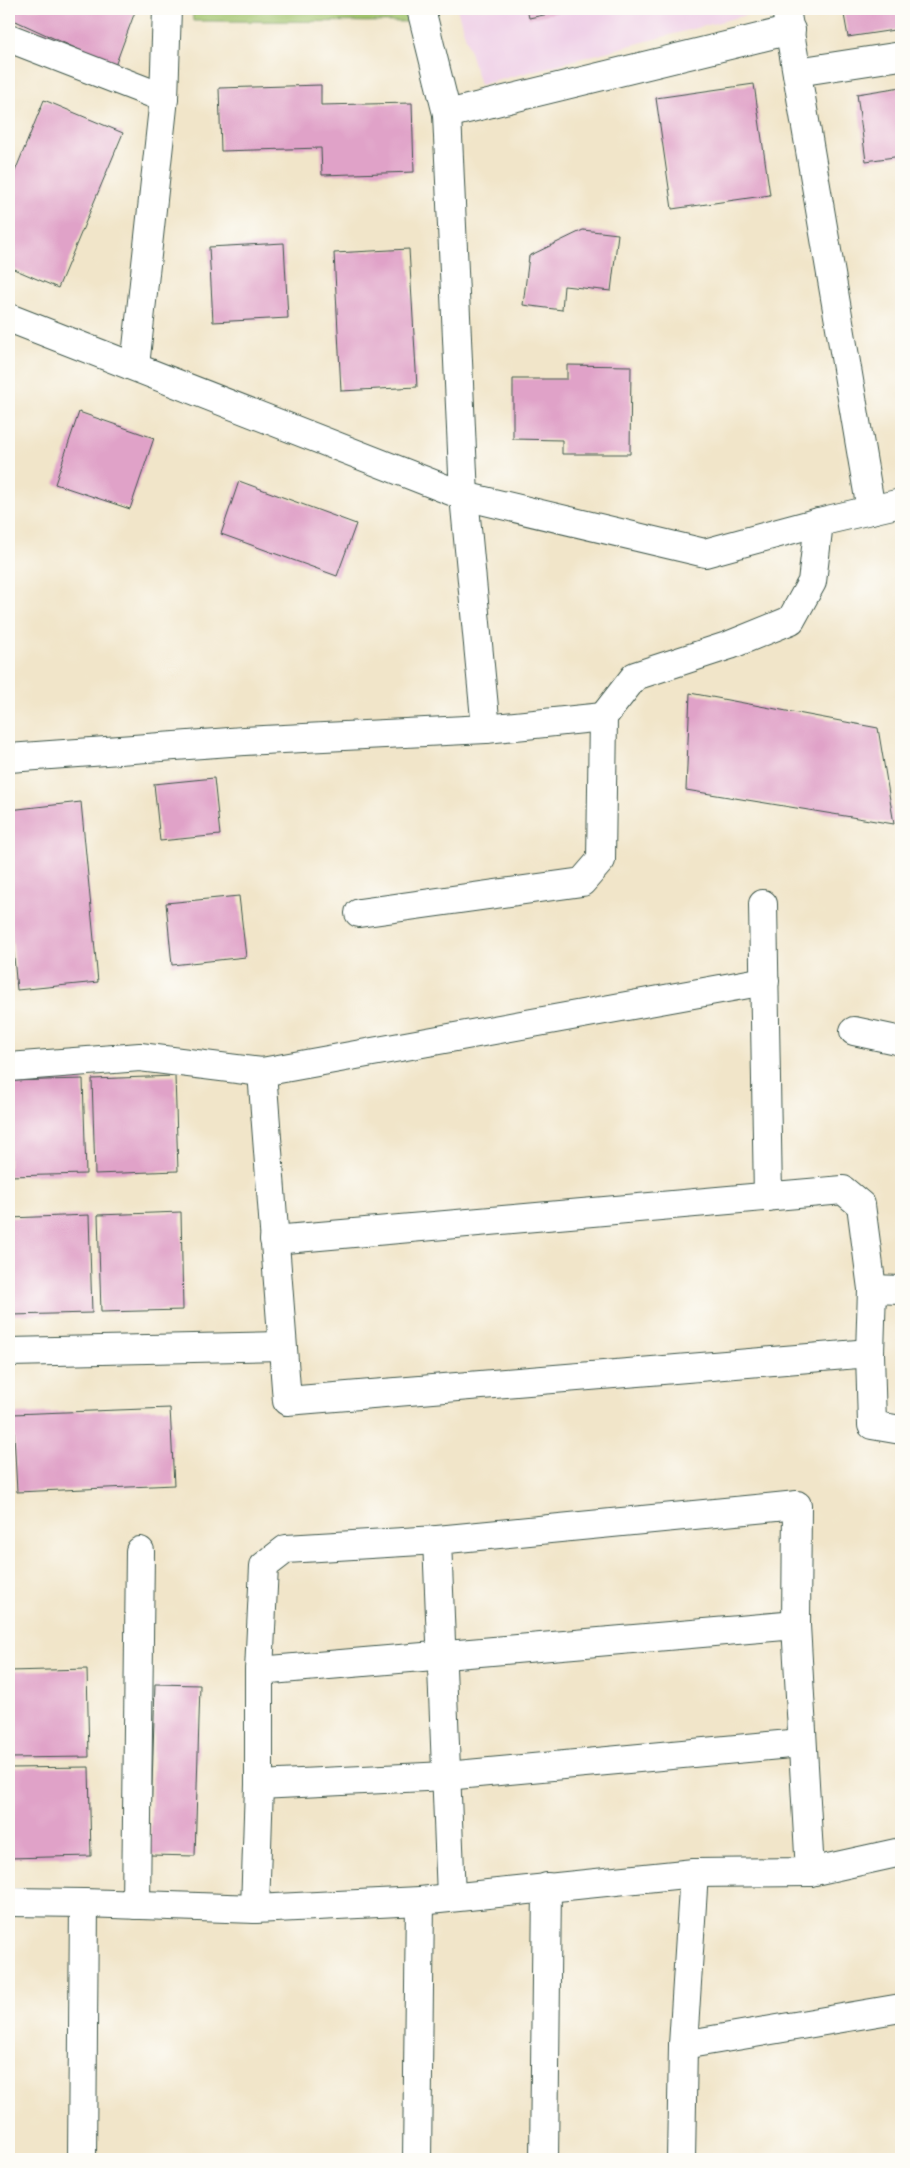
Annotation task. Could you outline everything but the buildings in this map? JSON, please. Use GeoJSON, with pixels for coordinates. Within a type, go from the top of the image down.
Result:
{"type":"FeatureCollection","features":[{"type":"Feature","properties":{"kind":"street"},"geometry":{"type":"LineString","coordinates":[[135,366],[164,98],[167,9]]}},
{"type":"Feature","properties":{"kind":"street"},"geometry":{"type":"LineString","coordinates":[[421,9],[447,114],[464,496],[486,729]]}},
{"type":"Feature","properties":{"kind":"street"},"geometry":{"type":"LineString","coordinates":[[447,114],[788,19],[871,510]]}},
{"type":"Feature","properties":{"kind":"street"},"geometry":{"type":"LineString","coordinates":[[9,38],[164,98]]}},
{"type":"Feature","properties":{"kind":"street"},"geometry":{"type":"LineString","coordinates":[[797,72],[901,56]]}},
{"type":"Feature","properties":{"kind":"street"},"geometry":{"type":"LineString","coordinates":[[9,318],[464,496],[705,553],[819,522],[901,503]]}},
{"type":"Feature","properties":{"kind":"street"},"geometry":{"type":"LineString","coordinates":[[358,913],[582,882],[601,860],[603,717],[635,676],[730,645],[791,620],[812,582],[819,522]]}},
{"type":"Feature","properties":{"kind":"street"},"geometry":{"type":"LineString","coordinates":[[9,758],[244,741],[486,729],[603,717]]}},
{"type":"Feature","properties":{"kind":"street"},"geometry":{"type":"LineString","coordinates":[[763,904],[768,1197]]}},
{"type":"Feature","properties":{"kind":"street"},"geometry":{"type":"LineString","coordinates":[[9,1068],[140,1058],[262,1072],[765,981]]}},
{"type":"Feature","properties":{"kind":"street"},"geometry":{"type":"LineString","coordinates":[[854,1031],[901,1040]]}},
{"type":"Feature","properties":{"kind":"street"},"geometry":{"type":"LineString","coordinates":[[262,1072],[287,1402],[870,1353]]}},
{"type":"Feature","properties":{"kind":"street"},"geometry":{"type":"LineString","coordinates":[[274,1240],[843,1190],[861,1205],[872,1289],[870,1353],[872,1425],[901,1430]]}},
{"type":"Feature","properties":{"kind":"street"},"geometry":{"type":"LineString","coordinates":[[872,1289],[901,1290]]}},
{"type":"Feature","properties":{"kind":"street"},"geometry":{"type":"LineString","coordinates":[[9,1352],[282,1346]]}},
{"type":"Feature","properties":{"kind":"street"},"geometry":{"type":"LineString","coordinates":[[254,1909],[259,1785],[258,1671],[264,1566],[286,1548],[437,1540],[797,1505],[796,1625],[801,1743],[810,1872]]}},
{"type":"Feature","properties":{"kind":"street"},"geometry":{"type":"LineString","coordinates":[[437,1540],[443,1655],[451,1898]]}},
{"type":"Feature","properties":{"kind":"street"},"geometry":{"type":"LineString","coordinates":[[136,1904],[140,1551]]}},
{"type":"Feature","properties":{"kind":"street"},"geometry":{"type":"LineString","coordinates":[[258,1671],[796,1625]]}},
{"type":"Feature","properties":{"kind":"street"},"geometry":{"type":"LineString","coordinates":[[259,1785],[446,1776],[801,1743]]}},
{"type":"Feature","properties":{"kind":"street"},"geometry":{"type":"LineString","coordinates":[[9,1902],[136,1904],[254,1909],[420,1901],[694,1873],[810,1872],[901,1852]]}},
{"type":"Feature","properties":{"kind":"street"},"geometry":{"type":"LineString","coordinates":[[681,2159],[683,2045],[694,1873]]}},
{"type":"Feature","properties":{"kind":"street"},"geometry":{"type":"LineString","coordinates":[[544,2159],[547,1888]]}},
{"type":"Feature","properties":{"kind":"street"},"geometry":{"type":"LineString","coordinates":[[417,2159],[420,1901]]}},
{"type":"Feature","properties":{"kind":"street"},"geometry":{"type":"LineString","coordinates":[[82,2159],[84,1903]]}},
{"type":"Feature","properties":{"kind":"street"},"geometry":{"type":"LineString","coordinates":[[683,2045],[901,2008]]}},
{"type":"Feature","properties":{"kind":"shaded area"},"geometry":{"type":"Polygon","coordinates":[[[457,9],[769,9],[480,85],[457,9]]]}},
{"type":"Feature","properties":{"kind":"green space"},"geometry":{"type":"Polygon","coordinates":[[[192,9],[412,9],[415,22],[193,21],[192,9]]]}}]}
